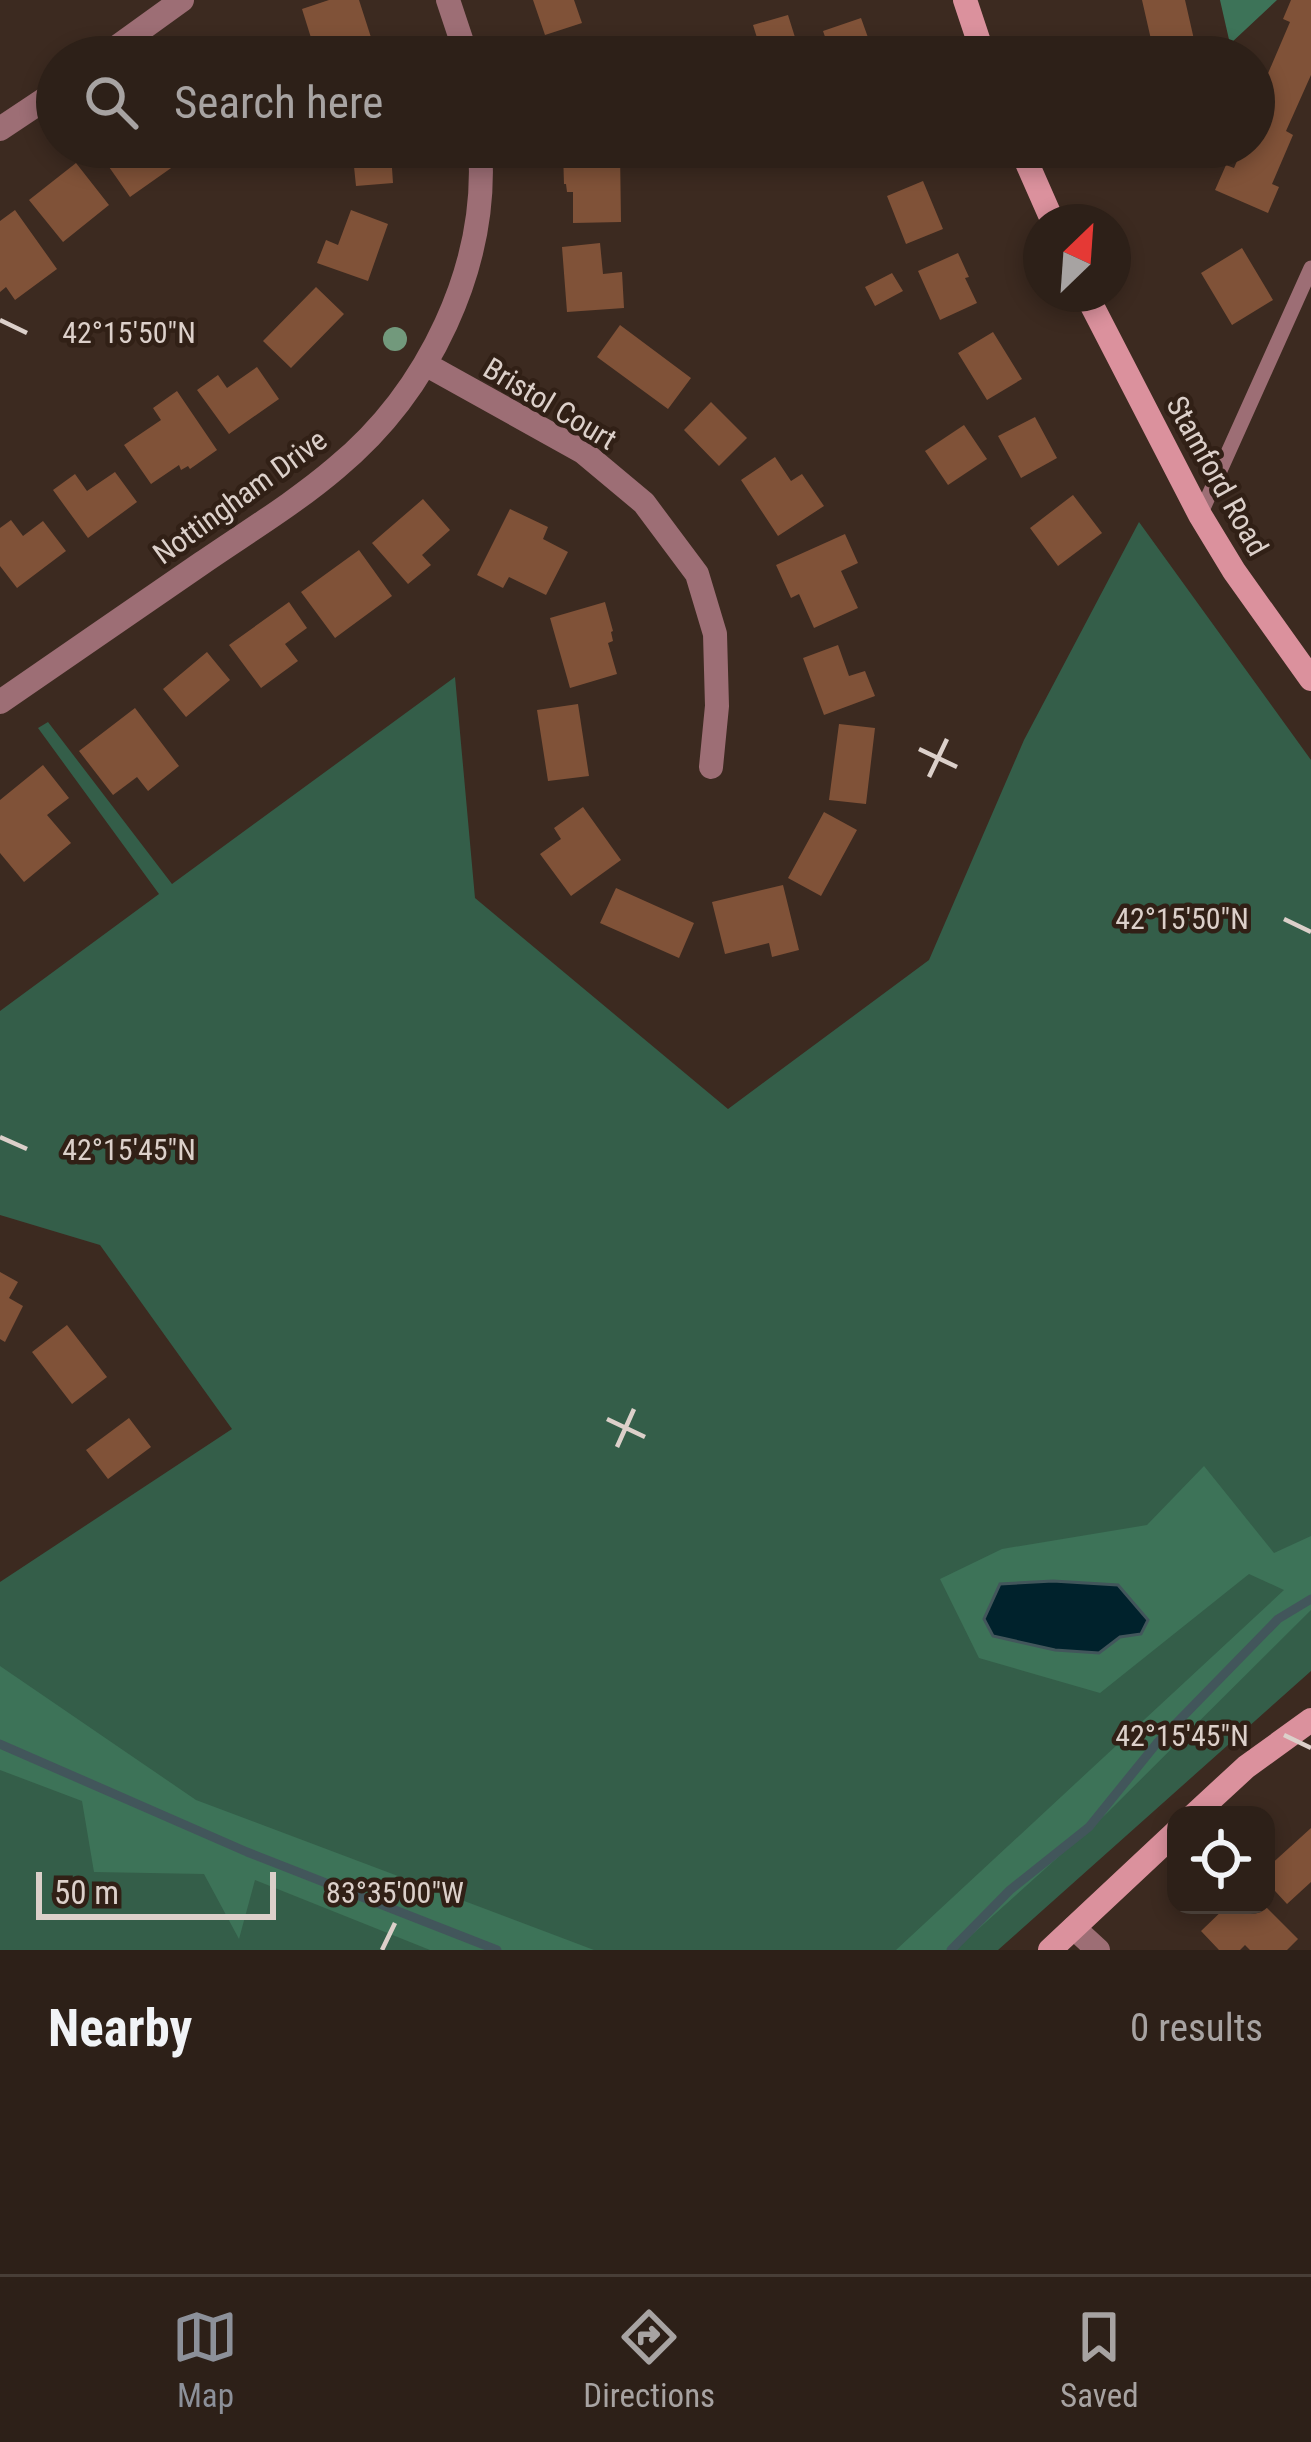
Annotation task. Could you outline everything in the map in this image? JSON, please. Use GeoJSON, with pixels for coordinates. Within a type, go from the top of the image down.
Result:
{"type":"FeatureCollection","features":[{"type":"Feature","properties":{"kind":"street"},"geometry":{"type":"LineString","coordinates":[[133,36],[182,0]]}},
{"type":"Feature","properties":{"kind":"street"},"geometry":{"type":"LineString","coordinates":[[448,0],[460,36]]}},
{"type":"Feature","properties":{"kind":"street"},"geometry":{"type":"LineString","coordinates":[[965,0],[977,36]]}},
{"type":"Feature","properties":{"kind":"street"},"geometry":{"type":"LineString","coordinates":[[0,129],[36,105]]}},
{"type":"Feature","properties":{"kind":"street","name":"Nottingham Drive"},"geometry":{"type":"LineString","coordinates":[[0,702],[338,467],[385,417],[425,364],[453,307],[469,256],[480,168]]}},
{"type":"Feature","properties":{"kind":"street"},"geometry":{"type":"LineString","coordinates":[[1029,168],[1045,204]]}},
{"type":"Feature","properties":{"kind":"street","name":"Stamford Road"},"geometry":{"type":"LineString","coordinates":[[1094,312],[1200,515],[1311,679]]}},
{"type":"Feature","properties":{"kind":"street","name":"Bristol Court"},"geometry":{"type":"LineString","coordinates":[[425,364],[583,452],[644,503],[697,574],[716,634],[717,706],[711,767]]}},
{"type":"Feature","properties":{"kind":"street"},"geometry":{"type":"LineString","coordinates":[[1205,1806],[1246,1767],[1311,1720]]}},
{"type":"Feature","properties":{"kind":"street"},"geometry":{"type":"LineString","coordinates":[[1050,1950],[1167,1840]]}},
{"type":"Feature","properties":{"kind":"street"},"geometry":{"type":"LineString","coordinates":[[1074,1928],[1098,1950]]}},
{"type":"Feature","properties":{"kind":"lane"},"geometry":{"type":"LineString","coordinates":[[1200,515],[1311,268]]}},
{"type":"Feature","properties":{"kind":"green space"},"geometry":{"type":"Polygon","coordinates":[[[1220,0],[1277,0],[1239,36],[1228,36],[1220,0]]]}},
{"type":"Feature","properties":{"kind":"green space"},"geometry":{"type":"Polygon","coordinates":[[[1139,522],[1311,760],[1311,1671],[998,1950],[0,1950],[0,1582],[232,1429],[100,1245],[0,1215],[0,1011],[159,894],[38,728],[48,722],[172,884],[455,677],[475,898],[728,1109],[929,960],[1024,740],[1139,522]]]}},
{"type":"Feature","properties":{"kind":"green space"},"geometry":{"type":"Polygon","coordinates":[[[1204,1466],[1274,1553],[1311,1536],[1311,1610],[1105,1815],[955,1950],[896,1950],[1284,1590],[1249,1574],[1100,1693],[979,1658],[940,1579],[1002,1549],[1147,1525],[1204,1466]]]}},
{"type":"Feature","properties":{"kind":"green space"},"geometry":{"type":"Polygon","coordinates":[[[0,1666],[196,1800],[594,1950],[430,1950],[255,1880],[239,1939],[204,1874],[94,1872],[82,1801],[0,1770],[0,1666]]]}},
{"type":"Feature","properties":{"kind":"water"},"geometry":{"type":"Polygon","coordinates":[[[1000,1584],[1118,1585],[1148,1620],[1141,1634],[1120,1637],[1099,1653],[1055,1650],[993,1636],[984,1619],[1000,1584]]]}},
{"type":"Feature","properties":{"kind":"building"},"geometry":{"type":"Polygon","coordinates":[[[329,0],[359,0],[371,36],[310,36],[302,9],[329,0]]]}},
{"type":"Feature","properties":{"kind":"building"},"geometry":{"type":"Polygon","coordinates":[[[533,0],[574,0],[582,23],[545,35],[533,0]]]}},
{"type":"Feature","properties":{"kind":"building"},"geometry":{"type":"Polygon","coordinates":[[[1142,0],[1185,0],[1193,36],[1150,36],[1142,0]]]}},
{"type":"Feature","properties":{"kind":"building"},"geometry":{"type":"Polygon","coordinates":[[[1291,0],[1311,0],[1311,75],[1286,131],[1293,135],[1272,184],[1279,187],[1268,213],[1215,190],[1225,168],[1275,168],[1275,57],[1290,22],[1283,19],[1291,0]]]}},
{"type":"Feature","properties":{"kind":"building"},"geometry":{"type":"Polygon","coordinates":[[[788,15],[795,36],[756,36],[753,25],[788,15]]]}},
{"type":"Feature","properties":{"kind":"building"},"geometry":{"type":"Polygon","coordinates":[[[861,18],[867,36],[825,36],[823,31],[861,18]]]}},
{"type":"Feature","properties":{"kind":"building"},"geometry":{"type":"Polygon","coordinates":[[[70,168],[80,168],[109,205],[63,242],[29,200],[70,168]]]}},
{"type":"Feature","properties":{"kind":"building"},"geometry":{"type":"Polygon","coordinates":[[[110,168],[171,168],[130,197],[110,168]]]}},
{"type":"Feature","properties":{"kind":"building"},"geometry":{"type":"Polygon","coordinates":[[[354,168],[392,168],[393,183],[356,186],[354,168]]]}},
{"type":"Feature","properties":{"kind":"building"},"geometry":{"type":"Polygon","coordinates":[[[564,168],[620,168],[621,222],[573,223],[573,192],[567,192],[564,168]]]}},
{"type":"Feature","properties":{"kind":"building"},"geometry":{"type":"Polygon","coordinates":[[[923,181],[943,229],[906,244],[887,196],[923,181]]]}},
{"type":"Feature","properties":{"kind":"building"},"geometry":{"type":"Polygon","coordinates":[[[15,210],[57,269],[15,300],[6,287],[0,292],[0,221],[15,210]]]}},
{"type":"Feature","properties":{"kind":"building"},"geometry":{"type":"Polygon","coordinates":[[[351,210],[388,224],[368,281],[317,263],[326,240],[338,245],[351,210]]]}},
{"type":"Feature","properties":{"kind":"building"},"geometry":{"type":"Polygon","coordinates":[[[600,243],[603,274],[622,272],[624,308],[567,312],[562,247],[600,243]]]}},
{"type":"Feature","properties":{"kind":"building"},"geometry":{"type":"Polygon","coordinates":[[[1242,248],[1273,300],[1232,325],[1201,273],[1242,248]]]}},
{"type":"Feature","properties":{"kind":"building"},"geometry":{"type":"Polygon","coordinates":[[[958,253],[977,303],[940,320],[918,271],[958,253]]]}},
{"type":"Feature","properties":{"kind":"building"},"geometry":{"type":"Polygon","coordinates":[[[892,273],[903,291],[875,306],[865,287],[892,273]]]}},
{"type":"Feature","properties":{"kind":"building"},"geometry":{"type":"Polygon","coordinates":[[[316,287],[344,314],[291,368],[263,341],[316,287]]]}},
{"type":"Feature","properties":{"kind":"building"},"geometry":{"type":"Polygon","coordinates":[[[620,325],[691,378],[668,409],[597,357],[620,325]]]}},
{"type":"Feature","properties":{"kind":"building"},"geometry":{"type":"Polygon","coordinates":[[[993,332],[1022,379],[987,400],[958,353],[993,332]]]}},
{"type":"Feature","properties":{"kind":"building"},"geometry":{"type":"Polygon","coordinates":[[[257,367],[279,399],[229,434],[197,390],[218,375],[227,388],[257,367]]]}},
{"type":"Feature","properties":{"kind":"building"},"geometry":{"type":"Polygon","coordinates":[[[177,391],[217,450],[190,469],[181,470],[179,465],[151,484],[124,445],[161,420],[153,408],[177,391]]]}},
{"type":"Feature","properties":{"kind":"building"},"geometry":{"type":"Polygon","coordinates":[[[711,402],[747,438],[719,466],[684,430],[711,402]]]}},
{"type":"Feature","properties":{"kind":"building"},"geometry":{"type":"Polygon","coordinates":[[[1035,417],[1057,458],[1021,478],[998,436],[1035,417]]]}},
{"type":"Feature","properties":{"kind":"building"},"geometry":{"type":"Polygon","coordinates":[[[964,425],[987,459],[948,485],[925,451],[964,425]]]}},
{"type":"Feature","properties":{"kind":"building"},"geometry":{"type":"Polygon","coordinates":[[[775,457],[791,481],[802,474],[824,506],[778,536],[741,480],[775,457]]]}},
{"type":"Feature","properties":{"kind":"building"},"geometry":{"type":"Polygon","coordinates":[[[115,472],[137,502],[88,538],[53,490],[75,474],[87,491],[115,472]]]}},
{"type":"Feature","properties":{"kind":"building"},"geometry":{"type":"Polygon","coordinates":[[[1073,495],[1102,533],[1058,566],[1030,528],[1073,495]]]}},
{"type":"Feature","properties":{"kind":"building"},"geometry":{"type":"Polygon","coordinates":[[[423,499],[450,530],[422,555],[431,565],[408,584],[372,543],[423,499]]]}},
{"type":"Feature","properties":{"kind":"building"},"geometry":{"type":"Polygon","coordinates":[[[510,509],[548,527],[543,539],[568,552],[546,595],[509,577],[503,588],[477,575],[510,509]]]}},
{"type":"Feature","properties":{"kind":"building"},"geometry":{"type":"Polygon","coordinates":[[[11,520],[23,536],[43,521],[66,551],[17,588],[0,566],[0,528],[11,520]]]}},
{"type":"Feature","properties":{"kind":"building"},"geometry":{"type":"Polygon","coordinates":[[[845,534],[858,563],[841,571],[858,608],[814,628],[799,594],[791,598],[776,565],[845,534]]]}},
{"type":"Feature","properties":{"kind":"building"},"geometry":{"type":"Polygon","coordinates":[[[359,550],[392,596],[335,638],[301,592],[359,550]]]}},
{"type":"Feature","properties":{"kind":"building"},"geometry":{"type":"Polygon","coordinates":[[[289,602],[307,628],[285,644],[298,661],[261,688],[229,645],[289,602]]]}},
{"type":"Feature","properties":{"kind":"building"},"geometry":{"type":"Polygon","coordinates":[[[605,602],[613,631],[613,641],[608,643],[617,674],[570,688],[550,618],[605,602]]]}},
{"type":"Feature","properties":{"kind":"building"},"geometry":{"type":"Polygon","coordinates":[[[838,645],[849,676],[865,671],[875,696],[824,715],[803,658],[838,645]]]}},
{"type":"Feature","properties":{"kind":"building"},"geometry":{"type":"Polygon","coordinates":[[[207,652],[230,680],[186,717],[163,689],[207,652]]]}},
{"type":"Feature","properties":{"kind":"building"},"geometry":{"type":"Polygon","coordinates":[[[578,704],[589,776],[548,781],[537,710],[578,704]]]}},
{"type":"Feature","properties":{"kind":"building"},"geometry":{"type":"Polygon","coordinates":[[[135,708],[179,766],[148,791],[137,777],[113,795],[79,751],[135,708]]]}},
{"type":"Feature","properties":{"kind":"building"},"geometry":{"type":"Polygon","coordinates":[[[839,724],[875,728],[866,804],[829,800],[839,724]]]}},
{"type":"Feature","properties":{"kind":"building"},"geometry":{"type":"Polygon","coordinates":[[[43,765],[69,798],[47,815],[71,843],[24,882],[0,853],[0,800],[43,765]]]}},
{"type":"Feature","properties":{"kind":"building"},"geometry":{"type":"Polygon","coordinates":[[[583,807],[621,860],[571,896],[540,854],[561,839],[554,828],[583,807]]]}},
{"type":"Feature","properties":{"kind":"building"},"geometry":{"type":"Polygon","coordinates":[[[824,812],[857,830],[821,896],[788,878],[824,812]]]}},
{"type":"Feature","properties":{"kind":"building"},"geometry":{"type":"Polygon","coordinates":[[[783,885],[799,950],[772,957],[769,943],[725,954],[712,902],[783,885]]]}},
{"type":"Feature","properties":{"kind":"building"},"geometry":{"type":"Polygon","coordinates":[[[616,888],[694,923],[679,958],[600,923],[616,888]]]}},
{"type":"Feature","properties":{"kind":"building"},"geometry":{"type":"Polygon","coordinates":[[[0,1272],[18,1282],[9,1298],[23,1306],[5,1342],[0,1339],[0,1272]]]}},
{"type":"Feature","properties":{"kind":"building"},"geometry":{"type":"Polygon","coordinates":[[[67,1325],[107,1377],[72,1404],[32,1352],[67,1325]]]}},
{"type":"Feature","properties":{"kind":"building"},"geometry":{"type":"Polygon","coordinates":[[[129,1418],[151,1447],[108,1479],[86,1450],[129,1418]]]}},
{"type":"Feature","properties":{"kind":"building"},"geometry":{"type":"Polygon","coordinates":[[[1311,1828],[1311,1882],[1287,1904],[1275,1891],[1275,1861],[1311,1828]]]}},
{"type":"Feature","properties":{"kind":"building"},"geometry":{"type":"Polygon","coordinates":[[[1219,1914],[1273,1914],[1298,1939],[1287,1950],[1250,1950],[1245,1945],[1240,1950],[1219,1950],[1201,1931],[1219,1914]]]}},
{"type":"Feature","properties":{"kind":"waterway"},"geometry":{"type":"LineString","coordinates":[[951,1950],[1010,1890],[1089,1827],[1157,1743],[1278,1619],[1311,1599]]}},
{"type":"Feature","properties":{"kind":"waterway"},"geometry":{"type":"LineString","coordinates":[[0,1744],[247,1852],[497,1950]]}}]}
